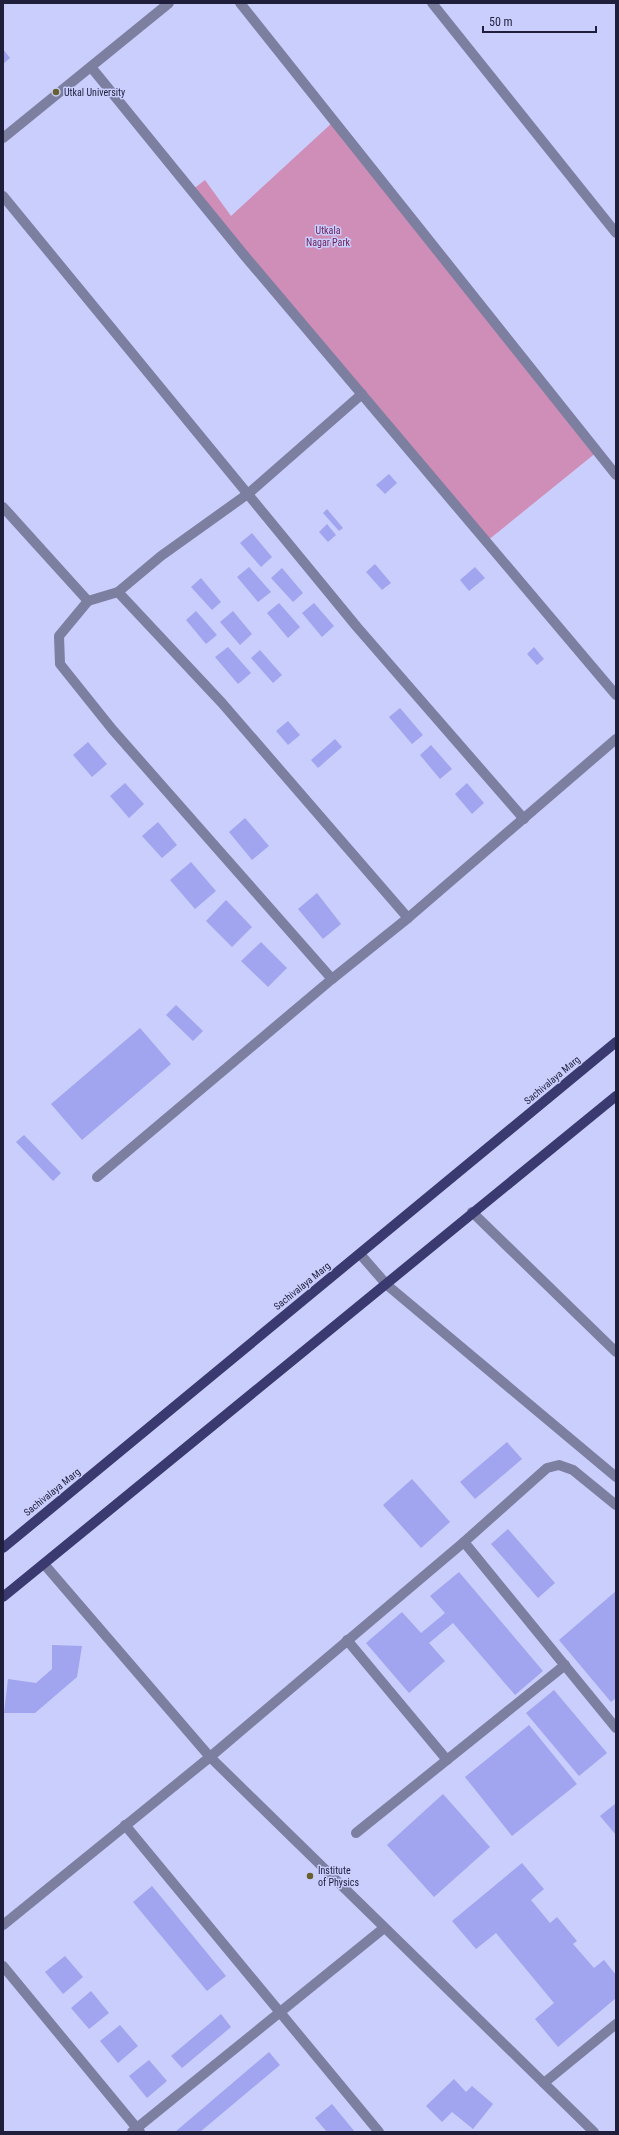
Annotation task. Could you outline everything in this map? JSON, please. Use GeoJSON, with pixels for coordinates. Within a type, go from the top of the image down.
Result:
{"type":"FeatureCollection","features":[{"type":"Feature","properties":{"kind":"main road","name":"Sachivalaya Marg"},"geometry":{"type":"LineString","coordinates":[[3,1548],[616,1042]]}},
{"type":"Feature","properties":{"kind":"main road"},"geometry":{"type":"LineString","coordinates":[[3,1597],[387,1285],[472,1212],[616,1096]]}},
{"type":"Feature","properties":{"kind":"street"},"geometry":{"type":"LineString","coordinates":[[3,138],[169,3]]}},
{"type":"Feature","properties":{"kind":"street"},"geometry":{"type":"LineString","coordinates":[[240,3],[616,475]]}},
{"type":"Feature","properties":{"kind":"street"},"geometry":{"type":"LineString","coordinates":[[432,3],[616,233]]}},
{"type":"Feature","properties":{"kind":"street"},"geometry":{"type":"LineString","coordinates":[[91,67],[244,255],[616,695]]}},
{"type":"Feature","properties":{"kind":"street"},"geometry":{"type":"LineString","coordinates":[[3,196],[249,493],[357,627],[524,819]]}},
{"type":"Feature","properties":{"kind":"street"},"geometry":{"type":"LineString","coordinates":[[332,979],[112,728],[60,664],[59,636],[88,601],[118,592],[161,556],[249,493],[362,394]]}},
{"type":"Feature","properties":{"kind":"street"},"geometry":{"type":"LineString","coordinates":[[3,507],[88,601]]}},
{"type":"Feature","properties":{"kind":"street"},"geometry":{"type":"LineString","coordinates":[[118,592],[222,703],[408,918]]}},
{"type":"Feature","properties":{"kind":"street"},"geometry":{"type":"LineString","coordinates":[[97,1177],[332,979],[408,918],[616,739]]}},
{"type":"Feature","properties":{"kind":"street"},"geometry":{"type":"LineString","coordinates":[[472,1212],[616,1352]]}},
{"type":"Feature","properties":{"kind":"street"},"geometry":{"type":"LineString","coordinates":[[360,1254],[387,1285],[616,1478]]}},
{"type":"Feature","properties":{"kind":"street"},"geometry":{"type":"LineString","coordinates":[[3,1925],[210,1757],[464,1542],[547,1468],[558,1465],[573,1470],[616,1504]]}},
{"type":"Feature","properties":{"kind":"street"},"geometry":{"type":"LineString","coordinates":[[464,1542],[564,1665],[614,1721]]}},
{"type":"Feature","properties":{"kind":"street"},"geometry":{"type":"LineString","coordinates":[[44,1564],[210,1757],[594,2132]]}},
{"type":"Feature","properties":{"kind":"street"},"geometry":{"type":"LineString","coordinates":[[348,1640],[447,1760]]}},
{"type":"Feature","properties":{"kind":"street"},"geometry":{"type":"LineString","coordinates":[[356,1833],[564,1665]]}},
{"type":"Feature","properties":{"kind":"street"},"geometry":{"type":"LineString","coordinates":[[125,1826],[379,2132]]}},
{"type":"Feature","properties":{"kind":"street"},"geometry":{"type":"LineString","coordinates":[[3,1966],[136,2131],[384,1928]]}},
{"type":"Feature","properties":{"kind":"street"},"geometry":{"type":"LineString","coordinates":[[544,2083],[616,2024]]}},
{"type":"Feature","properties":{"kind":"green space","name":"Utkala Nagar Park"},"geometry":{"type":"Polygon","coordinates":[[[333,122],[597,452],[487,541],[192,190],[205,180],[231,216],[333,122]]]}},
{"type":"Feature","properties":{"kind":"building"},"geometry":{"type":"Polygon","coordinates":[[[3,49],[10,58],[3,64],[3,49]]]}},
{"type":"Feature","properties":{"kind":"building"},"geometry":{"type":"Polygon","coordinates":[[[389,474],[397,483],[385,494],[376,485],[389,474]]]}},
{"type":"Feature","properties":{"kind":"building"},"geometry":{"type":"Polygon","coordinates":[[[327,509],[343,528],[339,531],[323,513],[327,509]]]}},
{"type":"Feature","properties":{"kind":"building"},"geometry":{"type":"Polygon","coordinates":[[[327,524],[336,535],[328,542],[319,532],[327,524]]]}},
{"type":"Feature","properties":{"kind":"building"},"geometry":{"type":"Polygon","coordinates":[[[252,533],[272,557],[261,567],[240,543],[252,533]]]}},
{"type":"Feature","properties":{"kind":"building"},"geometry":{"type":"Polygon","coordinates":[[[375,564],[391,583],[382,590],[366,572],[375,564]]]}},
{"type":"Feature","properties":{"kind":"building"},"geometry":{"type":"Polygon","coordinates":[[[249,567],[271,592],[258,602],[237,577],[249,567]]]}},
{"type":"Feature","properties":{"kind":"building"},"geometry":{"type":"Polygon","coordinates":[[[475,567],[485,578],[469,591],[460,580],[475,567]]]}},
{"type":"Feature","properties":{"kind":"building"},"geometry":{"type":"Polygon","coordinates":[[[282,568],[303,593],[293,602],[271,578],[282,568]]]}},
{"type":"Feature","properties":{"kind":"building"},"geometry":{"type":"Polygon","coordinates":[[[201,578],[221,602],[212,610],[191,587],[201,578]]]}},
{"type":"Feature","properties":{"kind":"building"},"geometry":{"type":"Polygon","coordinates":[[[279,603],[300,627],[288,638],[267,613],[279,603]]]}},
{"type":"Feature","properties":{"kind":"building"},"geometry":{"type":"Polygon","coordinates":[[[314,603],[334,626],[322,637],[302,613],[314,603]]]}},
{"type":"Feature","properties":{"kind":"building"},"geometry":{"type":"Polygon","coordinates":[[[196,611],[217,635],[206,644],[186,620],[196,611]]]}},
{"type":"Feature","properties":{"kind":"building"},"geometry":{"type":"Polygon","coordinates":[[[233,611],[252,634],[240,645],[220,622],[233,611]]]}},
{"type":"Feature","properties":{"kind":"building"},"geometry":{"type":"Polygon","coordinates":[[[228,647],[251,673],[238,684],[215,657],[228,647]]]}},
{"type":"Feature","properties":{"kind":"building"},"geometry":{"type":"Polygon","coordinates":[[[534,647],[544,659],[537,665],[527,654],[534,647]]]}},
{"type":"Feature","properties":{"kind":"building"},"geometry":{"type":"Polygon","coordinates":[[[260,650],[282,675],[273,683],[251,658],[260,650]]]}},
{"type":"Feature","properties":{"kind":"building"},"geometry":{"type":"Polygon","coordinates":[[[400,708],[423,735],[412,744],[389,717],[400,708]]]}},
{"type":"Feature","properties":{"kind":"building"},"geometry":{"type":"Polygon","coordinates":[[[288,721],[300,735],[288,745],[276,731],[288,721]]]}},
{"type":"Feature","properties":{"kind":"building"},"geometry":{"type":"Polygon","coordinates":[[[335,739],[342,747],[318,768],[311,760],[335,739]]]}},
{"type":"Feature","properties":{"kind":"building"},"geometry":{"type":"Polygon","coordinates":[[[88,742],[107,764],[92,777],[73,755],[88,742]]]}},
{"type":"Feature","properties":{"kind":"building"},"geometry":{"type":"Polygon","coordinates":[[[431,745],[452,769],[440,779],[420,755],[431,745]]]}},
{"type":"Feature","properties":{"kind":"building"},"geometry":{"type":"Polygon","coordinates":[[[125,783],[144,804],[129,818],[110,796],[125,783]]]}},
{"type":"Feature","properties":{"kind":"building"},"geometry":{"type":"Polygon","coordinates":[[[467,783],[484,803],[472,814],[455,794],[467,783]]]}},
{"type":"Feature","properties":{"kind":"building"},"geometry":{"type":"Polygon","coordinates":[[[245,818],[269,846],[252,860],[229,832],[245,818]]]}},
{"type":"Feature","properties":{"kind":"building"},"geometry":{"type":"Polygon","coordinates":[[[158,822],[177,845],[162,858],[142,836],[158,822]]]}},
{"type":"Feature","properties":{"kind":"building"},"geometry":{"type":"Polygon","coordinates":[[[191,862],[216,891],[195,909],[170,880],[191,862]]]}},
{"type":"Feature","properties":{"kind":"building"},"geometry":{"type":"Polygon","coordinates":[[[317,893],[341,924],[323,939],[298,909],[317,893]]]}},
{"type":"Feature","properties":{"kind":"building"},"geometry":{"type":"Polygon","coordinates":[[[226,900],[252,927],[232,947],[206,921],[226,900]]]}},
{"type":"Feature","properties":{"kind":"building"},"geometry":{"type":"Polygon","coordinates":[[[261,942],[287,968],[268,987],[241,961],[261,942]]]}},
{"type":"Feature","properties":{"kind":"building"},"geometry":{"type":"Polygon","coordinates":[[[176,1005],[203,1031],[193,1041],[166,1015],[176,1005]]]}},
{"type":"Feature","properties":{"kind":"building"},"geometry":{"type":"Polygon","coordinates":[[[140,1028],[171,1064],[82,1140],[51,1104],[140,1028]]]}},
{"type":"Feature","properties":{"kind":"building"},"geometry":{"type":"Polygon","coordinates":[[[24,1135],[61,1173],[53,1181],[16,1142],[24,1135]]]}},
{"type":"Feature","properties":{"kind":"building"},"geometry":{"type":"Polygon","coordinates":[[[507,1442],[522,1459],[475,1499],[460,1482],[507,1442]]]}},
{"type":"Feature","properties":{"kind":"building"},"geometry":{"type":"Polygon","coordinates":[[[412,1479],[450,1522],[421,1548],[383,1505],[412,1479]]]}},
{"type":"Feature","properties":{"kind":"building"},"geometry":{"type":"Polygon","coordinates":[[[508,1529],[555,1583],[538,1598],[491,1544],[508,1529]]]}},
{"type":"Feature","properties":{"kind":"building"},"geometry":{"type":"Polygon","coordinates":[[[459,1572],[543,1671],[515,1695],[453,1623],[429,1643],[445,1661],[409,1693],[366,1643],[402,1612],[421,1633],[445,1613],[430,1596],[459,1572]]]}},
{"type":"Feature","properties":{"kind":"building"},"geometry":{"type":"Polygon","coordinates":[[[616,1591],[616,1698],[611,1702],[559,1640],[616,1591]]]}},
{"type":"Feature","properties":{"kind":"building"},"geometry":{"type":"Polygon","coordinates":[[[52,1645],[82,1646],[77,1677],[35,1713],[4,1713],[8,1679],[36,1683],[52,1669],[52,1645]]]}},
{"type":"Feature","properties":{"kind":"building"},"geometry":{"type":"Polygon","coordinates":[[[554,1690],[607,1753],[579,1776],[526,1713],[554,1690]]]}},
{"type":"Feature","properties":{"kind":"building"},"geometry":{"type":"Polygon","coordinates":[[[529,1725],[577,1784],[512,1836],[465,1777],[529,1725]]]}},
{"type":"Feature","properties":{"kind":"building"},"geometry":{"type":"Polygon","coordinates":[[[443,1794],[490,1847],[434,1897],[387,1845],[443,1794]]]}},
{"type":"Feature","properties":{"kind":"building"},"geometry":{"type":"Polygon","coordinates":[[[616,1803],[616,1835],[600,1816],[616,1803]]]}},
{"type":"Feature","properties":{"kind":"building"},"geometry":{"type":"Polygon","coordinates":[[[522,1863],[544,1889],[531,1900],[550,1923],[557,1917],[577,1941],[573,1944],[594,1968],[604,1960],[616,1975],[616,1998],[558,2047],[535,2019],[554,2003],[496,1933],[476,1949],[452,1921],[522,1863]]]}},
{"type":"Feature","properties":{"kind":"building"},"geometry":{"type":"Polygon","coordinates":[[[152,1886],[226,1976],[207,1991],[133,1902],[152,1886]]]}},
{"type":"Feature","properties":{"kind":"building"},"geometry":{"type":"Polygon","coordinates":[[[65,1956],[83,1977],[63,1994],[45,1972],[65,1956]]]}},
{"type":"Feature","properties":{"kind":"building"},"geometry":{"type":"Polygon","coordinates":[[[91,1991],[109,2013],[89,2029],[71,2008],[91,1991]]]}},
{"type":"Feature","properties":{"kind":"building"},"geometry":{"type":"Polygon","coordinates":[[[221,2014],[231,2027],[182,2068],[171,2056],[221,2014]]]}},
{"type":"Feature","properties":{"kind":"building"},"geometry":{"type":"Polygon","coordinates":[[[120,2025],[138,2046],[118,2063],[100,2041],[120,2025]]]}},
{"type":"Feature","properties":{"kind":"building"},"geometry":{"type":"Polygon","coordinates":[[[269,2052],[280,2065],[200,2132],[175,2132],[269,2052]]]}},
{"type":"Feature","properties":{"kind":"building"},"geometry":{"type":"Polygon","coordinates":[[[149,2060],[167,2081],[147,2098],[129,2076],[149,2060]]]}},
{"type":"Feature","properties":{"kind":"building"},"geometry":{"type":"Polygon","coordinates":[[[454,2079],[466,2092],[472,2086],[493,2104],[473,2129],[452,2112],[442,2122],[426,2106],[454,2079]]]}},
{"type":"Feature","properties":{"kind":"building"},"geometry":{"type":"Polygon","coordinates":[[[332,2104],[355,2132],[327,2132],[315,2118],[332,2104]]]}},
{"type":"Feature","properties":{"kind":"place","name":"Utkal University"},"geometry":{"type":"Point","coordinates":[56,92]}},
{"type":"Feature","properties":{"kind":"place","name":"Institute of Physics"},"geometry":{"type":"Point","coordinates":[310,1876]}}]}
